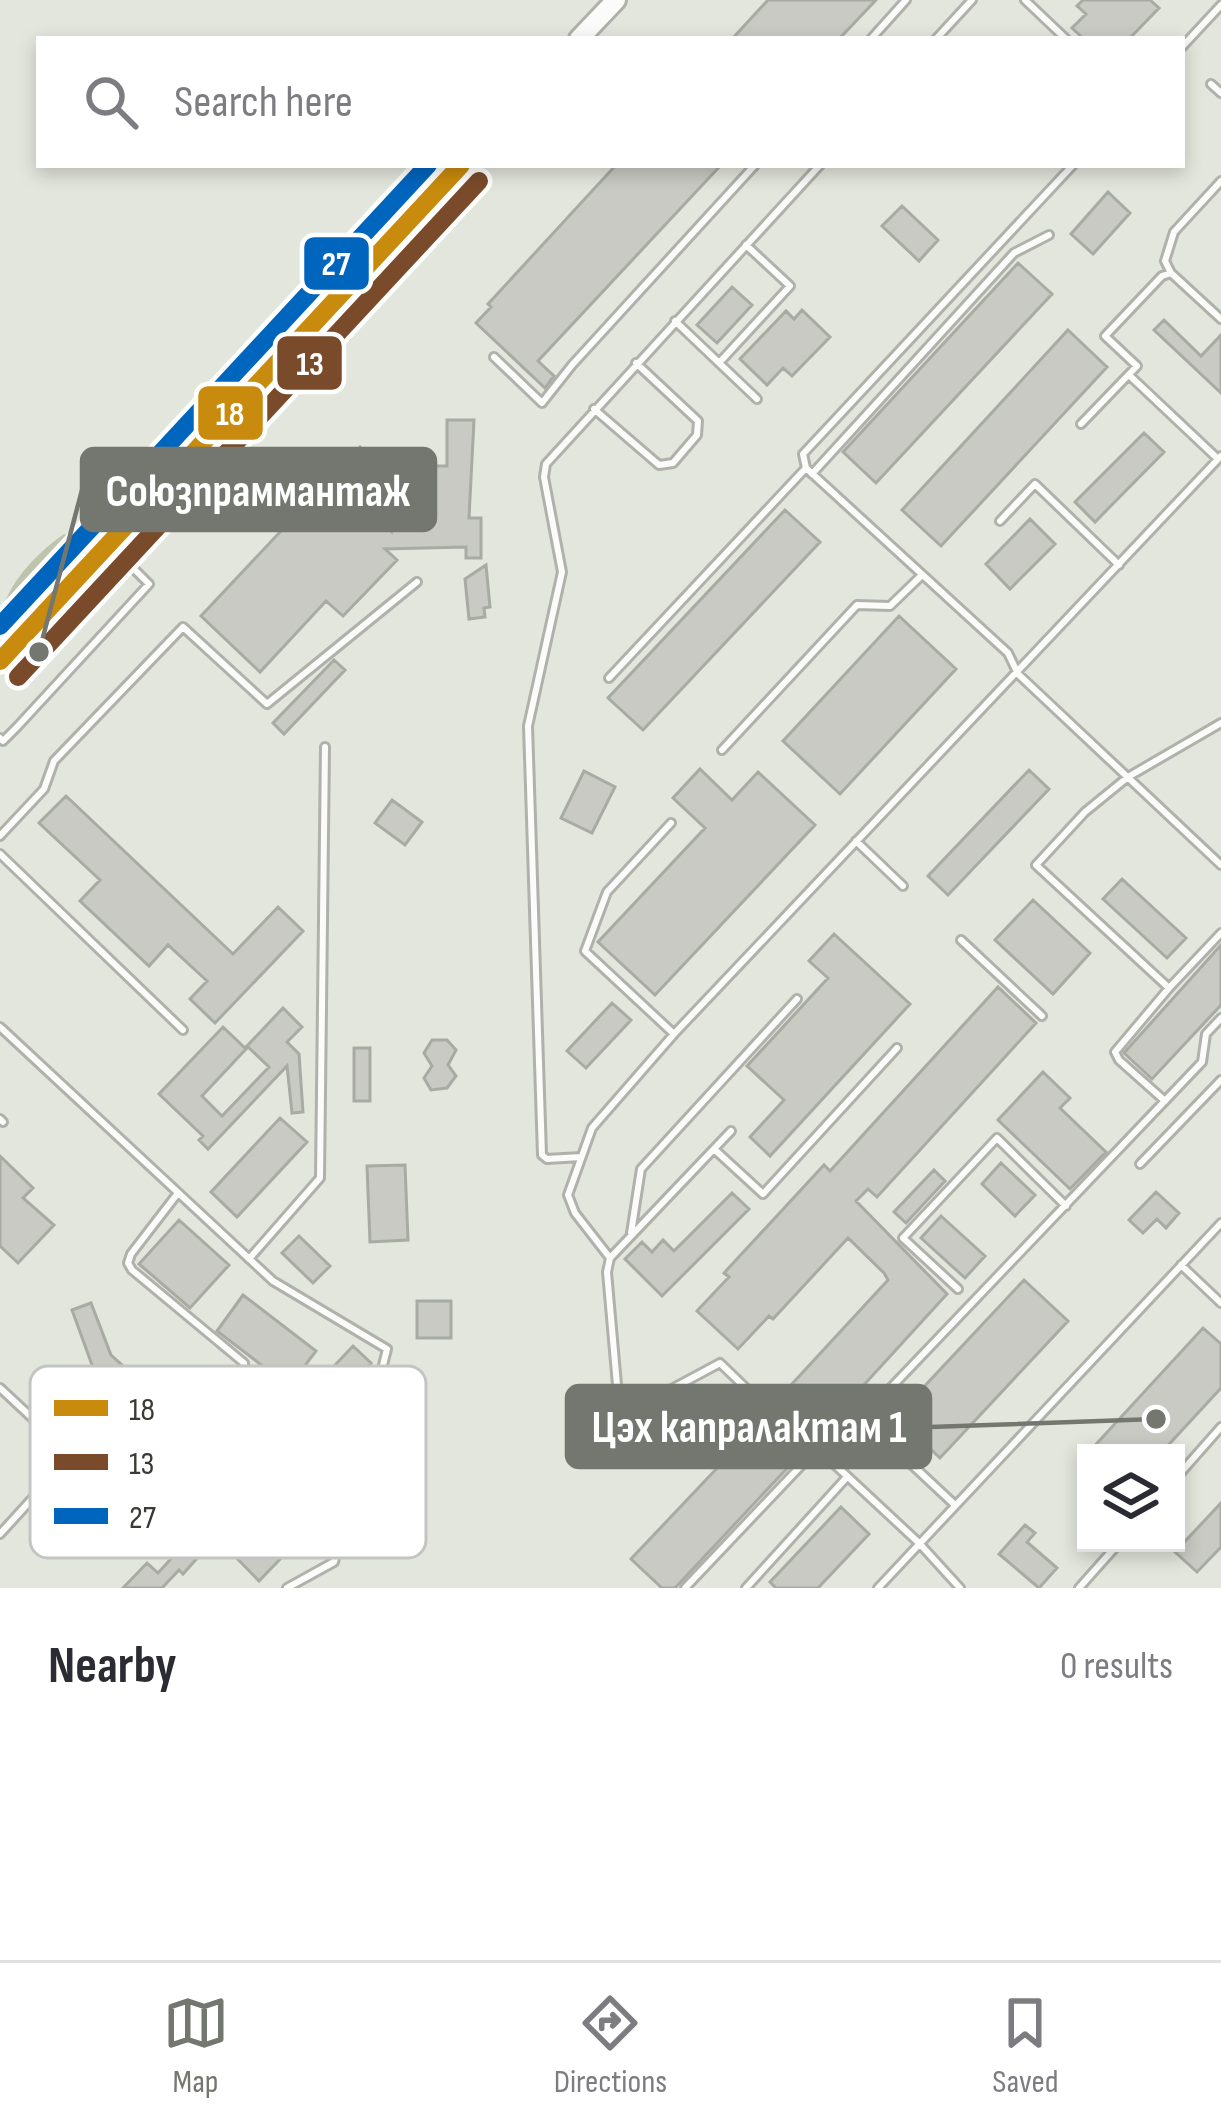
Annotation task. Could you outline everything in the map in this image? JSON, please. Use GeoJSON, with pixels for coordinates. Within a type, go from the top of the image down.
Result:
{"type":"FeatureCollection","features":[{"type":"Feature","properties":{"kind":"street"},"geometry":{"type":"LineString","coordinates":[[582,36],[616,0]]}},
{"type":"Feature","properties":{"kind":"street"},"geometry":{"type":"LineString","coordinates":[[0,661],[458,168]]}},
{"type":"Feature","properties":{"kind":"lane"},"geometry":{"type":"LineString","coordinates":[[874,36],[906,0]]}},
{"type":"Feature","properties":{"kind":"lane"},"geometry":{"type":"LineString","coordinates":[[939,36],[972,0]]}},
{"type":"Feature","properties":{"kind":"lane"},"geometry":{"type":"LineString","coordinates":[[1025,0],[1063,36]]}},
{"type":"Feature","properties":{"kind":"lane"},"geometry":{"type":"LineString","coordinates":[[1185,44],[1221,5]]}},
{"type":"Feature","properties":{"kind":"lane"},"geometry":{"type":"LineString","coordinates":[[1211,84],[1221,93]]}},
{"type":"Feature","properties":{"kind":"lane"},"geometry":{"type":"LineString","coordinates":[[494,357],[542,403],[752,168]]}},
{"type":"Feature","properties":{"kind":"lane"},"geometry":{"type":"LineString","coordinates":[[581,1157],[548,1159],[542,1155],[528,726],[562,572],[544,477],[546,464],[817,168]]}},
{"type":"Feature","properties":{"kind":"lane"},"geometry":{"type":"LineString","coordinates":[[1070,168],[803,454],[809,471],[1008,653],[1018,674],[1221,865]]}},
{"type":"Feature","properties":{"kind":"lane"},"geometry":{"type":"LineString","coordinates":[[1221,181],[1174,232],[1165,261],[1171,273],[1221,319]]}},
{"type":"Feature","properties":{"kind":"lane"},"geometry":{"type":"LineString","coordinates":[[609,678],[1014,254],[1049,235]]}},
{"type":"Feature","properties":{"kind":"lane"},"geometry":{"type":"LineString","coordinates":[[719,363],[790,286],[746,245]]}},
{"type":"Feature","properties":{"kind":"lane"},"geometry":{"type":"LineString","coordinates":[[1082,424],[1138,366],[1105,336],[1162,276],[1171,273]]}},
{"type":"Feature","properties":{"kind":"lane"},"geometry":{"type":"LineString","coordinates":[[675,321],[758,399]]}},
{"type":"Feature","properties":{"kind":"lane"},"geometry":{"type":"LineString","coordinates":[[594,409],[658,465],[673,463],[698,435],[698,421],[636,363]]}},
{"type":"Feature","properties":{"kind":"lane"},"geometry":{"type":"LineString","coordinates":[[610,1258],[575,1213],[568,1195],[592,1128],[674,1034],[1220,457],[1129,374]]}},
{"type":"Feature","properties":{"kind":"lane"},"geometry":{"type":"LineString","coordinates":[[1000,521],[1035,484],[1119,565]]}},
{"type":"Feature","properties":{"kind":"lane"},"geometry":{"type":"LineString","coordinates":[[1,741],[149,584],[109,544]]}},
{"type":"Feature","properties":{"kind":"lane"},"geometry":{"type":"LineString","coordinates":[[722,750],[857,605],[890,606],[922,575]]}},
{"type":"Feature","properties":{"kind":"lane"},"geometry":{"type":"LineString","coordinates":[[0,836],[44,788],[54,761],[183,627],[267,704],[417,582]]}},
{"type":"Feature","properties":{"kind":"lane"},"geometry":{"type":"LineString","coordinates":[[1169,988],[1036,865],[1085,812],[1127,777],[1221,723]]}},
{"type":"Feature","properties":{"kind":"lane"},"geometry":{"type":"LineString","coordinates":[[249,1259],[320,1178],[325,747]]}},
{"type":"Feature","properties":{"kind":"lane"},"geometry":{"type":"LineString","coordinates":[[671,823],[607,892],[585,951],[674,1034]]}},
{"type":"Feature","properties":{"kind":"lane"},"geometry":{"type":"LineString","coordinates":[[856,841],[903,886]]}},
{"type":"Feature","properties":{"kind":"lane"},"geometry":{"type":"LineString","coordinates":[[0,854],[183,1030]]}},
{"type":"Feature","properties":{"kind":"lane"},"geometry":{"type":"LineString","coordinates":[[1165,1101],[1115,1052],[1221,933]]}},
{"type":"Feature","properties":{"kind":"lane"},"geometry":{"type":"LineString","coordinates":[[961,940],[1042,1016]]}},
{"type":"Feature","properties":{"kind":"lane"},"geometry":{"type":"LineString","coordinates":[[631,1236],[641,1169],[797,999]]}},
{"type":"Feature","properties":{"kind":"lane"},"geometry":{"type":"LineString","coordinates":[[821,1461],[1202,1062],[1206,1034],[1221,1018]]}},
{"type":"Feature","properties":{"kind":"lane"},"geometry":{"type":"LineString","coordinates":[[0,1027],[273,1281],[387,1349],[383,1366]]}},
{"type":"Feature","properties":{"kind":"lane"},"geometry":{"type":"LineString","coordinates":[[714,1149],[763,1194],[897,1048]]}},
{"type":"Feature","properties":{"kind":"lane"},"geometry":{"type":"LineString","coordinates":[[1140,1164],[1221,1080]]}},
{"type":"Feature","properties":{"kind":"lane"},"geometry":{"type":"LineString","coordinates":[[731,1131],[610,1258],[607,1271],[617,1385],[624,1401],[640,1406],[721,1363],[821,1461],[832,1462],[919,1543],[960,1588]]}},
{"type":"Feature","properties":{"kind":"lane"},"geometry":{"type":"LineString","coordinates":[[958,1288],[903,1238],[997,1138],[1066,1206]]}},
{"type":"Feature","properties":{"kind":"lane"},"geometry":{"type":"LineString","coordinates":[[178,1193],[128,1263],[244,1366]]}},
{"type":"Feature","properties":{"kind":"lane"},"geometry":{"type":"LineString","coordinates":[[878,1588],[1221,1222]]}},
{"type":"Feature","properties":{"kind":"lane"},"geometry":{"type":"LineString","coordinates":[[1181,1265],[1221,1304]]}},
{"type":"Feature","properties":{"kind":"lane"},"geometry":{"type":"LineString","coordinates":[[0,1388],[30,1416]]}},
{"type":"Feature","properties":{"kind":"lane"},"geometry":{"type":"LineString","coordinates":[[862,1418],[955,1505]]}},
{"type":"Feature","properties":{"kind":"lane"},"geometry":{"type":"LineString","coordinates":[[1185,1468],[1221,1426]]}},
{"type":"Feature","properties":{"kind":"lane"},"geometry":{"type":"LineString","coordinates":[[686,1588],[814,1453]]}},
{"type":"Feature","properties":{"kind":"lane"},"geometry":{"type":"LineString","coordinates":[[746,1588],[847,1477]]}},
{"type":"Feature","properties":{"kind":"lane"},"geometry":{"type":"LineString","coordinates":[[0,1534],[30,1501]]}},
{"type":"Feature","properties":{"kind":"lane"},"geometry":{"type":"LineString","coordinates":[[1079,1588],[1111,1552]]}},
{"type":"Feature","properties":{"kind":"lane"},"geometry":{"type":"LineString","coordinates":[[287,1588],[335,1558]]}},
{"type":"Feature","properties":{"kind":"green space"},"geometry":{"type":"Polygon","coordinates":[[[64,534],[77,539],[73,557],[59,563],[47,591],[34,587],[36,596],[7,612],[0,629],[6,601],[20,575],[64,534]]]}},
{"type":"Feature","properties":{"kind":"building"},"geometry":{"type":"Polygon","coordinates":[[[768,0],[876,0],[842,36],[735,36],[768,0]]]}},
{"type":"Feature","properties":{"kind":"building"},"geometry":{"type":"Polygon","coordinates":[[[1083,0],[1150,0],[1159,8],[1132,36],[1081,36],[1072,28],[1086,14],[1077,6],[1083,0]]]}},
{"type":"Feature","properties":{"kind":"building"},"geometry":{"type":"Polygon","coordinates":[[[613,168],[718,168],[538,361],[554,376],[545,388],[476,323],[491,307],[488,304],[613,168]]]}},
{"type":"Feature","properties":{"kind":"building"},"geometry":{"type":"Polygon","coordinates":[[[1108,192],[1130,213],[1093,254],[1071,234],[1108,192]]]}},
{"type":"Feature","properties":{"kind":"building"},"geometry":{"type":"Polygon","coordinates":[[[902,206],[938,240],[919,261],[882,226],[902,206]]]}},
{"type":"Feature","properties":{"kind":"building"},"geometry":{"type":"Polygon","coordinates":[[[1018,263],[1052,294],[876,483],[843,452],[1018,263]]]}},
{"type":"Feature","properties":{"kind":"building"},"geometry":{"type":"Polygon","coordinates":[[[732,287],[752,305],[717,343],[697,325],[732,287]]]}},
{"type":"Feature","properties":{"kind":"building"},"geometry":{"type":"Polygon","coordinates":[[[802,310],[830,337],[792,376],[783,368],[767,385],[740,359],[786,311],[794,319],[802,310]]]}},
{"type":"Feature","properties":{"kind":"building"},"geometry":{"type":"Polygon","coordinates":[[[1164,320],[1201,356],[1221,335],[1221,393],[1154,330],[1164,320]]]}},
{"type":"Feature","properties":{"kind":"building"},"geometry":{"type":"Polygon","coordinates":[[[1068,330],[1107,367],[941,546],[902,510],[1068,330]]]}},
{"type":"Feature","properties":{"kind":"building"},"geometry":{"type":"Polygon","coordinates":[[[447,420],[474,420],[469,518],[481,518],[481,558],[466,558],[466,547],[385,549],[397,560],[343,616],[326,601],[260,672],[201,616],[360,447],[387,473],[360,502],[391,531],[389,481],[411,479],[412,466],[447,466],[447,420]]]}},
{"type":"Feature","properties":{"kind":"building"},"geometry":{"type":"Polygon","coordinates":[[[1144,433],[1164,452],[1095,522],[1075,502],[1144,433]]]}},
{"type":"Feature","properties":{"kind":"building"},"geometry":{"type":"Polygon","coordinates":[[[785,510],[820,542],[643,730],[608,698],[785,510]]]}},
{"type":"Feature","properties":{"kind":"building"},"geometry":{"type":"Polygon","coordinates":[[[1030,519],[1055,544],[1010,589],[986,564],[1030,519]]]}},
{"type":"Feature","properties":{"kind":"building"},"geometry":{"type":"Polygon","coordinates":[[[486,565],[490,607],[484,608],[485,617],[469,619],[465,579],[486,565]]]}},
{"type":"Feature","properties":{"kind":"building"},"geometry":{"type":"Polygon","coordinates":[[[899,616],[956,669],[840,794],[783,741],[899,616]]]}},
{"type":"Feature","properties":{"kind":"building"},"geometry":{"type":"Polygon","coordinates":[[[334,660],[345,670],[284,734],[273,723],[334,660]]]}},
{"type":"Feature","properties":{"kind":"building"},"geometry":{"type":"Polygon","coordinates":[[[700,769],[732,800],[758,772],[815,825],[655,995],[598,942],[705,828],[673,798],[700,769]]]}},
{"type":"Feature","properties":{"kind":"building"},"geometry":{"type":"Polygon","coordinates":[[[1029,770],[1049,789],[948,895],[928,876],[1029,770]]]}},
{"type":"Feature","properties":{"kind":"building"},"geometry":{"type":"Polygon","coordinates":[[[584,771],[615,787],[592,833],[561,818],[584,771]]]}},
{"type":"Feature","properties":{"kind":"building"},"geometry":{"type":"Polygon","coordinates":[[[66,796],[233,954],[278,907],[303,931],[215,1023],[190,999],[207,981],[168,945],[149,966],[80,901],[100,880],[39,823],[66,796]]]}},
{"type":"Feature","properties":{"kind":"building"},"geometry":{"type":"Polygon","coordinates":[[[392,800],[422,822],[405,845],[375,823],[392,800]]]}},
{"type":"Feature","properties":{"kind":"building"},"geometry":{"type":"Polygon","coordinates":[[[1122,879],[1186,938],[1167,958],[1103,899],[1122,879]]]}},
{"type":"Feature","properties":{"kind":"building"},"geometry":{"type":"Polygon","coordinates":[[[1033,900],[1090,953],[1053,994],[995,940],[1033,900]]]}},
{"type":"Feature","properties":{"kind":"building"},"geometry":{"type":"Polygon","coordinates":[[[834,934],[910,1004],[770,1156],[750,1137],[784,1100],[747,1066],[828,978],[809,961],[834,934]]]}},
{"type":"Feature","properties":{"kind":"building"},"geometry":{"type":"Polygon","coordinates":[[[1221,945],[1221,1005],[1152,1079],[1124,1053],[1221,945]]]}},
{"type":"Feature","properties":{"kind":"building"},"geometry":{"type":"Polygon","coordinates":[[[998,987],[1036,1023],[877,1197],[868,1189],[856,1201],[947,1294],[820,1433],[780,1397],[888,1280],[884,1273],[848,1238],[773,1319],[769,1316],[738,1349],[697,1311],[729,1277],[724,1273],[824,1165],[830,1171],[998,987]]]}},
{"type":"Feature","properties":{"kind":"building"},"geometry":{"type":"Polygon","coordinates":[[[612,1003],[631,1020],[586,1068],[567,1051],[612,1003]]]}},
{"type":"Feature","properties":{"kind":"building"},"geometry":{"type":"Polygon","coordinates":[[[283,1008],[302,1027],[287,1042],[299,1054],[303,1112],[292,1113],[287,1066],[208,1149],[199,1140],[203,1136],[159,1094],[223,1027],[246,1049],[202,1096],[222,1116],[269,1067],[247,1046],[283,1008]]]}},
{"type":"Feature","properties":{"kind":"building"},"geometry":{"type":"Polygon","coordinates":[[[432,1040],[447,1040],[456,1050],[448,1065],[456,1076],[447,1088],[431,1090],[424,1078],[432,1066],[424,1053],[432,1040]]]}},
{"type":"Feature","properties":{"kind":"building"},"geometry":{"type":"Polygon","coordinates":[[[354,1048],[370,1048],[370,1101],[354,1101],[354,1048]]]}},
{"type":"Feature","properties":{"kind":"building"},"geometry":{"type":"Polygon","coordinates":[[[1043,1072],[1070,1098],[1060,1108],[1106,1152],[1070,1189],[998,1120],[1043,1072]]]}},
{"type":"Feature","properties":{"kind":"building"},"geometry":{"type":"Polygon","coordinates":[[[280,1118],[307,1142],[237,1217],[211,1192],[280,1118]]]}},
{"type":"Feature","properties":{"kind":"building"},"geometry":{"type":"Polygon","coordinates":[[[0,1156],[33,1188],[23,1198],[54,1225],[18,1263],[0,1246],[0,1156]]]}},
{"type":"Feature","properties":{"kind":"building"},"geometry":{"type":"Polygon","coordinates":[[[1001,1163],[1035,1195],[1015,1216],[982,1184],[1001,1163]]]}},
{"type":"Feature","properties":{"kind":"building"},"geometry":{"type":"Polygon","coordinates":[[[405,1165],[408,1240],[370,1242],[367,1166],[405,1165]]]}},
{"type":"Feature","properties":{"kind":"building"},"geometry":{"type":"Polygon","coordinates":[[[934,1170],[945,1181],[906,1223],[894,1212],[934,1170]]]}},
{"type":"Feature","properties":{"kind":"building"},"geometry":{"type":"Polygon","coordinates":[[[1156,1192],[1179,1213],[1166,1228],[1157,1219],[1143,1233],[1129,1220],[1156,1192]]]}},
{"type":"Feature","properties":{"kind":"building"},"geometry":{"type":"Polygon","coordinates":[[[732,1193],[749,1209],[662,1296],[625,1259],[642,1242],[652,1252],[663,1240],[674,1251],[732,1193]]]}},
{"type":"Feature","properties":{"kind":"building"},"geometry":{"type":"Polygon","coordinates":[[[941,1216],[985,1256],[965,1278],[921,1238],[941,1216]]]}},
{"type":"Feature","properties":{"kind":"building"},"geometry":{"type":"Polygon","coordinates":[[[179,1220],[229,1265],[190,1308],[139,1264],[179,1220]]]}},
{"type":"Feature","properties":{"kind":"building"},"geometry":{"type":"Polygon","coordinates":[[[299,1236],[330,1266],[313,1283],[282,1253],[299,1236]]]}},
{"type":"Feature","properties":{"kind":"building"},"geometry":{"type":"Polygon","coordinates":[[[1024,1280],[1068,1321],[940,1458],[890,1411],[913,1386],[919,1392],[1024,1280]]]}},
{"type":"Feature","properties":{"kind":"building"},"geometry":{"type":"Polygon","coordinates":[[[243,1295],[316,1351],[305,1366],[263,1366],[217,1331],[243,1295]]]}},
{"type":"Feature","properties":{"kind":"building"},"geometry":{"type":"Polygon","coordinates":[[[417,1301],[451,1301],[451,1338],[417,1338],[417,1301]]]}},
{"type":"Feature","properties":{"kind":"building"},"geometry":{"type":"Polygon","coordinates":[[[91,1303],[111,1355],[123,1366],[92,1365],[72,1310],[91,1303]]]}},
{"type":"Feature","properties":{"kind":"building"},"geometry":{"type":"Polygon","coordinates":[[[1203,1328],[1221,1344],[1221,1388],[1169,1444],[1096,1444],[1203,1328]]]}},
{"type":"Feature","properties":{"kind":"building"},"geometry":{"type":"Polygon","coordinates":[[[353,1346],[371,1363],[368,1366],[334,1366],[353,1346]]]}},
{"type":"Feature","properties":{"kind":"building"},"geometry":{"type":"Polygon","coordinates":[[[755,1428],[792,1463],[675,1588],[662,1588],[631,1559],[755,1428]]]}},
{"type":"Feature","properties":{"kind":"building"},"geometry":{"type":"Polygon","coordinates":[[[1221,1503],[1221,1547],[1197,1572],[1175,1552],[1185,1552],[1185,1541],[1221,1503]]]}},
{"type":"Feature","properties":{"kind":"building"},"geometry":{"type":"Polygon","coordinates":[[[841,1507],[869,1534],[818,1588],[776,1588],[770,1582],[841,1507]]]}},
{"type":"Feature","properties":{"kind":"building"},"geometry":{"type":"Polygon","coordinates":[[[1025,1525],[1035,1533],[1027,1542],[1057,1568],[1039,1588],[999,1554],[1025,1525]]]}},
{"type":"Feature","properties":{"kind":"building"},"geometry":{"type":"Polygon","coordinates":[[[172,1558],[197,1558],[162,1588],[123,1588],[147,1563],[158,1573],[172,1558]]]}},
{"type":"Feature","properties":{"kind":"building"},"geometry":{"type":"Polygon","coordinates":[[[237,1558],[281,1558],[259,1581],[237,1558]]]}},
{"type":"Feature","properties":{"kind":"transit line","name":"27"},"geometry":{"type":"LineString","coordinates":[[0,626],[425,168]]}},
{"type":"Feature","properties":{"kind":"transit line","name":"18"},"geometry":{"type":"LineString","coordinates":[[0,661],[458,168]]}},
{"type":"Feature","properties":{"kind":"transit line","name":"13"},"geometry":{"type":"LineString","coordinates":[[18,677],[479,181]]}},
{"type":"Feature","properties":{"kind":"place","name":"Союзпраммантаж"},"geometry":{"type":"Point","coordinates":[39,652]}},
{"type":"Feature","properties":{"kind":"place","name":"Цэх капралактам 1"},"geometry":{"type":"Point","coordinates":[1156,1419]}}]}
